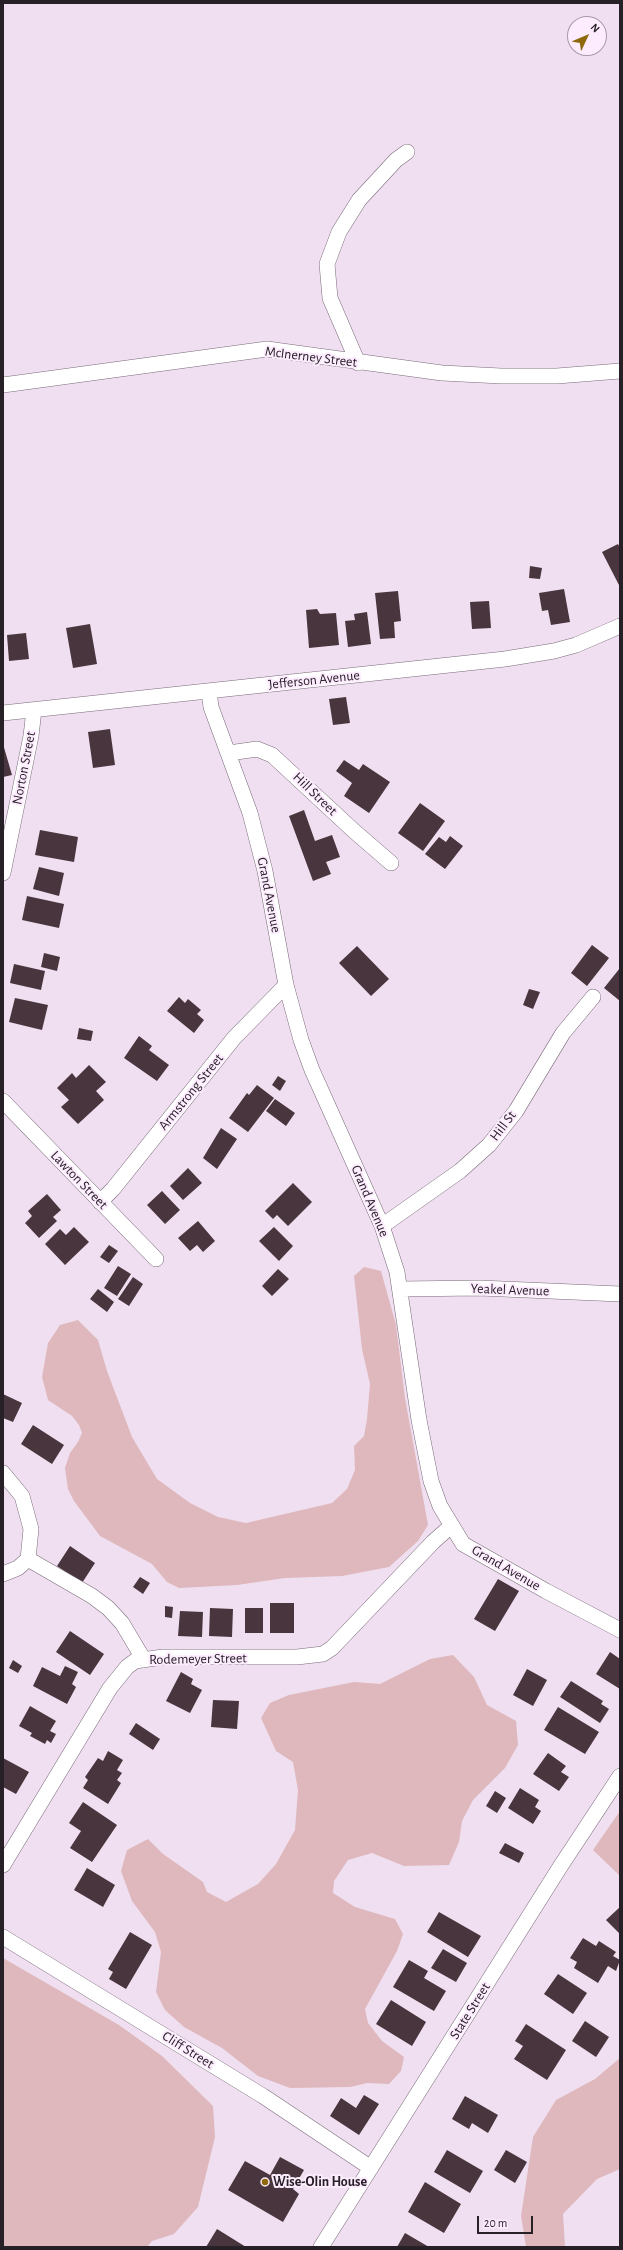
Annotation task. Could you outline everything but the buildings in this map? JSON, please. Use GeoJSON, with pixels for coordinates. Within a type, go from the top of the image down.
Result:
{"type":"FeatureCollection","features":[{"type":"Feature","properties":{"kind":"street"},"geometry":{"type":"LineString","coordinates":[[358,363],[330,298],[327,264],[338,232],[359,200],[396,160],[407,152]]}},
{"type":"Feature","properties":{"kind":"street","name":"McInerney Street"},"geometry":{"type":"LineString","coordinates":[[3,385],[267,349],[358,363],[442,373],[501,376],[557,376],[620,371]]}},
{"type":"Feature","properties":{"kind":"street","name":"Jefferson Avenue"},"geometry":{"type":"LineString","coordinates":[[3,713],[505,659],[554,651],[576,645],[620,626]]}},
{"type":"Feature","properties":{"kind":"street","name":"Grand Avenue"},"geometry":{"type":"LineString","coordinates":[[209,691],[211,706],[250,813],[265,871],[286,984],[301,1040],[312,1070],[382,1226],[400,1288],[419,1420],[431,1481],[440,1506],[463,1544],[546,1591],[620,1630]]}},
{"type":"Feature","properties":{"kind":"street","name":"Norton Street"},"geometry":{"type":"LineString","coordinates":[[3,873],[31,736],[34,710]]}},
{"type":"Feature","properties":{"kind":"street","name":"Hill Street"},"geometry":{"type":"LineString","coordinates":[[229,753],[257,750],[272,756],[391,863]]}},
{"type":"Feature","properties":{"kind":"street","name":"Armstrong Street"},"geometry":{"type":"LineString","coordinates":[[100,1202],[113,1189],[234,1038],[286,984]]}},
{"type":"Feature","properties":{"kind":"street","name":"Hill St"},"geometry":{"type":"LineString","coordinates":[[382,1226],[460,1171],[489,1145],[516,1111],[563,1033],[593,997]]}},
{"type":"Feature","properties":{"kind":"street","name":"Lawton Street"},"geometry":{"type":"LineString","coordinates":[[3,1101],[156,1259]]}},
{"type":"Feature","properties":{"kind":"street","name":"Yeakel Avenue"},"geometry":{"type":"LineString","coordinates":[[400,1288],[480,1288],[620,1294]]}},
{"type":"Feature","properties":{"kind":"street"},"geometry":{"type":"LineString","coordinates":[[3,1473],[22,1496],[31,1530],[28,1559],[18,1568],[3,1574]]}},
{"type":"Feature","properties":{"kind":"street","name":"Rodemeyer Street"},"geometry":{"type":"LineString","coordinates":[[3,1865],[119,1675],[135,1661],[163,1658],[297,1657],[323,1654],[342,1638],[433,1542],[451,1526]]}},
{"type":"Feature","properties":{"kind":"street"},"geometry":{"type":"LineString","coordinates":[[28,1559],[92,1596],[108,1608],[122,1623],[144,1660]]}},
{"type":"Feature","properties":{"kind":"street","name":"State Street"},"geometry":{"type":"LineString","coordinates":[[322,2247],[560,1867],[620,1776]]}},
{"type":"Feature","properties":{"kind":"street","name":"Cliff Street"},"geometry":{"type":"LineString","coordinates":[[3,1937],[257,2092],[371,2168]]}},
{"type":"Feature","properties":{"kind":"shaded area"},"geometry":{"type":"Polygon","coordinates":[[[364,1267],[381,1271],[396,1325],[405,1398],[428,1525],[418,1541],[389,1567],[342,1576],[285,1578],[237,1585],[179,1588],[167,1582],[152,1564],[100,1536],[74,1501],[68,1489],[65,1468],[70,1453],[78,1442],[82,1433],[79,1425],[72,1416],[48,1400],[42,1377],[48,1343],[60,1325],[78,1320],[98,1340],[107,1371],[132,1437],[157,1479],[190,1503],[218,1517],[246,1523],[332,1503],[347,1489],[355,1470],[354,1446],[364,1436],[370,1384],[362,1349],[354,1276],[364,1267]]]}},
{"type":"Feature","properties":{"kind":"shaded area"},"geometry":{"type":"Polygon","coordinates":[[[453,1655],[474,1677],[487,1705],[516,1721],[518,1745],[505,1768],[473,1800],[462,1821],[459,1842],[449,1865],[404,1866],[372,1853],[348,1860],[334,1881],[333,1893],[355,1907],[395,1919],[403,1934],[397,1951],[365,2009],[368,2023],[382,2041],[404,2057],[401,2071],[389,2084],[367,2083],[350,2087],[290,2088],[258,2076],[222,2048],[184,2027],[165,2010],[156,1992],[161,1952],[155,1932],[132,1901],[121,1871],[127,1850],[148,1839],[163,1854],[203,1882],[207,1892],[226,1902],[258,1884],[276,1864],[295,1830],[298,1790],[293,1762],[276,1751],[261,1718],[270,1703],[289,1695],[354,1682],[380,1684],[430,1659],[453,1655]]]}},
{"type":"Feature","properties":{"kind":"shaded area"},"geometry":{"type":"Polygon","coordinates":[[[620,1811],[620,1876],[593,1850],[620,1811]]]}},
{"type":"Feature","properties":{"kind":"shaded area"},"geometry":{"type":"Polygon","coordinates":[[[3,1958],[119,2025],[162,2056],[213,2106],[215,2137],[198,2207],[174,2234],[152,2241],[147,2247],[3,2247],[3,1958]]]}},
{"type":"Feature","properties":{"kind":"shaded area"},"geometry":{"type":"Polygon","coordinates":[[[620,2058],[620,2169],[597,2179],[563,2214],[565,2247],[526,2247],[521,2216],[533,2137],[556,2100],[595,2079],[620,2058]]]}},
{"type":"Feature","properties":{"kind":"place","name":"Wise-Olin House"},"geometry":{"type":"Point","coordinates":[265,2182]}}]}
